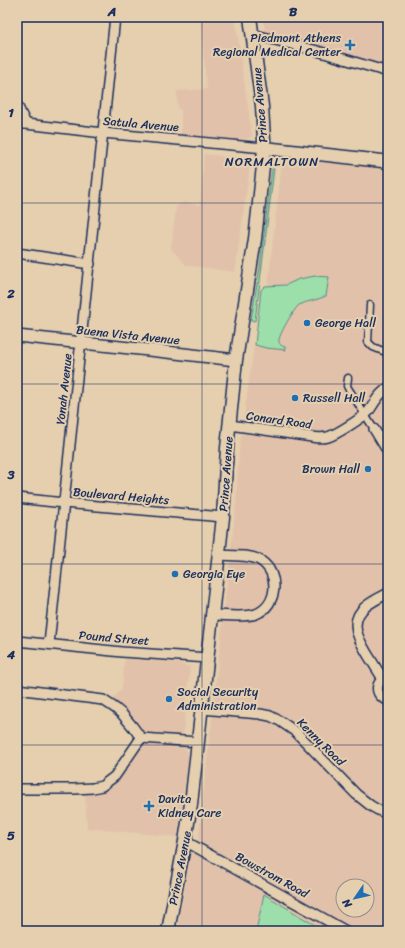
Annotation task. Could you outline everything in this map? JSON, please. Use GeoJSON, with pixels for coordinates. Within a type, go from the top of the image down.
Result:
{"type":"FeatureCollection","features":[{"type":"Feature","properties":{"kind":"main road","name":"Prince Avenue"},"geometry":{"type":"LineString","coordinates":[[168,931],[186,841],[213,615],[236,360],[255,239],[264,148],[262,106],[250,17]]}},
{"type":"Feature","properties":{"kind":"main road"},"geometry":{"type":"LineString","coordinates":[[264,148],[382,161],[388,163]]}},
{"type":"Feature","properties":{"kind":"street","name":"Yonah Avenue"},"geometry":{"type":"LineString","coordinates":[[49,644],[115,17]]}},
{"type":"Feature","properties":{"kind":"street"},"geometry":{"type":"LineString","coordinates":[[252,34],[314,50],[388,72]]}},
{"type":"Feature","properties":{"kind":"street"},"geometry":{"type":"LineString","coordinates":[[17,105],[22,124]]}},
{"type":"Feature","properties":{"kind":"street","name":"Satula Avenue"},"geometry":{"type":"LineString","coordinates":[[22,124],[264,148]]}},
{"type":"Feature","properties":{"kind":"street"},"geometry":{"type":"LineString","coordinates":[[17,253],[90,264]]}},
{"type":"Feature","properties":{"kind":"street"},"geometry":{"type":"LineString","coordinates":[[370,305],[368,342],[373,347],[388,353]]}},
{"type":"Feature","properties":{"kind":"street","name":"Buena Vista Avenue"},"geometry":{"type":"LineString","coordinates":[[17,336],[236,360]]}},
{"type":"Feature","properties":{"kind":"street"},"geometry":{"type":"LineString","coordinates":[[348,378],[348,388],[388,452]]}},
{"type":"Feature","properties":{"kind":"street"},"geometry":{"type":"LineString","coordinates":[[365,414],[371,408],[378,396],[388,388]]}},
{"type":"Feature","properties":{"kind":"street","name":"Conard Road"},"geometry":{"type":"LineString","coordinates":[[230,425],[312,437],[325,437],[335,434],[365,414]]}},
{"type":"Feature","properties":{"kind":"street","name":"Boulevard Heights"},"geometry":{"type":"LineString","coordinates":[[17,498],[223,517]]}},
{"type":"Feature","properties":{"kind":"street"},"geometry":{"type":"LineString","coordinates":[[213,615],[243,616],[256,614],[268,604],[274,589],[272,573],[261,561],[253,557],[219,555]]}},
{"type":"Feature","properties":{"kind":"street"},"geometry":{"type":"LineString","coordinates":[[388,593],[362,610],[356,626],[356,632],[361,643],[386,678],[378,684],[378,692],[382,698],[388,700]]}},
{"type":"Feature","properties":{"kind":"street","name":"Pound Street"},"geometry":{"type":"LineString","coordinates":[[17,641],[122,652],[208,658]]}},
{"type":"Feature","properties":{"kind":"street"},"geometry":{"type":"LineString","coordinates":[[17,689],[103,700],[116,708],[141,738],[198,742]]}},
{"type":"Feature","properties":{"kind":"street","name":"Kenny Road"},"geometry":{"type":"LineString","coordinates":[[202,709],[261,714],[270,716],[280,721],[296,732],[356,794],[371,806],[388,814]]}},
{"type":"Feature","properties":{"kind":"street"},"geometry":{"type":"LineString","coordinates":[[17,789],[74,789],[102,786],[115,776],[141,738]]}},
{"type":"Feature","properties":{"kind":"street","name":"Bowstrom Road"},"geometry":{"type":"LineString","coordinates":[[186,841],[346,931]]}},
{"type":"Feature","properties":{"kind":"shaded area"},"geometry":{"type":"Polygon","coordinates":[[[219,17],[235,17],[252,136],[237,143],[181,137],[181,109],[178,109],[177,91],[207,89],[200,22],[219,17]]]}},
{"type":"Feature","properties":{"kind":"shaded area","name":"Piedmont Athens Regional Medical Center"},"geometry":{"type":"Polygon","coordinates":[[[263,17],[388,17],[388,59],[386,67],[265,31],[263,17]]]}},
{"type":"Feature","properties":{"kind":"shaded area"},"geometry":{"type":"Polygon","coordinates":[[[204,154],[245,159],[250,166],[235,272],[186,265],[171,249],[176,207],[184,202],[200,205],[204,154]]]}},
{"type":"Feature","properties":{"kind":"shaded area"},"geometry":{"type":"Polygon","coordinates":[[[287,159],[379,168],[388,171],[388,931],[327,931],[265,893],[256,931],[177,931],[191,854],[197,850],[236,504],[239,451],[254,346],[261,347],[282,161],[287,159]]]}},
{"type":"Feature","properties":{"kind":"shaded area"},"geometry":{"type":"Polygon","coordinates":[[[125,659],[178,663],[190,667],[183,736],[143,731],[113,699],[122,688],[125,659]]]}},
{"type":"Feature","properties":{"kind":"shaded area"},"geometry":{"type":"Polygon","coordinates":[[[146,742],[183,747],[188,752],[189,757],[178,837],[87,828],[85,793],[103,789],[114,783],[130,763],[141,744],[146,742]]]}},
{"type":"Feature","properties":{"kind":"green space"},"geometry":{"type":"Polygon","coordinates":[[[272,169],[274,169],[255,321],[251,320],[260,267],[272,169]]]}},
{"type":"Feature","properties":{"kind":"green space"},"geometry":{"type":"Polygon","coordinates":[[[315,276],[329,277],[326,296],[297,307],[279,338],[280,343],[286,350],[266,348],[255,345],[261,290],[265,286],[286,285],[299,279],[315,276]]]}},
{"type":"Feature","properties":{"kind":"green space"},"geometry":{"type":"Polygon","coordinates":[[[264,894],[323,930],[323,931],[256,931],[264,894]]]}},
{"type":"Feature","properties":{"kind":"place","name":"Piedmont Athens Regional Medical Center"},"geometry":{"type":"Point","coordinates":[350,45]}},
{"type":"Feature","properties":{"kind":"place","name":"George Hall"},"geometry":{"type":"Point","coordinates":[307,323]}},
{"type":"Feature","properties":{"kind":"place","name":"Russell Hall"},"geometry":{"type":"Point","coordinates":[295,398]}},
{"type":"Feature","properties":{"kind":"place","name":"Brown Hall"},"geometry":{"type":"Point","coordinates":[368,469]}},
{"type":"Feature","properties":{"kind":"place","name":"Georgia Eye"},"geometry":{"type":"Point","coordinates":[175,574]}},
{"type":"Feature","properties":{"kind":"place","name":"Social Security Administration"},"geometry":{"type":"Point","coordinates":[169,699]}},
{"type":"Feature","properties":{"kind":"place","name":"Davita Kidney Care"},"geometry":{"type":"Point","coordinates":[149,806]}},
{"type":"Feature","properties":{"kind":"district","name":"NORMALTOWN"},"geometry":{"type":"Point","coordinates":[272,161]}}]}
